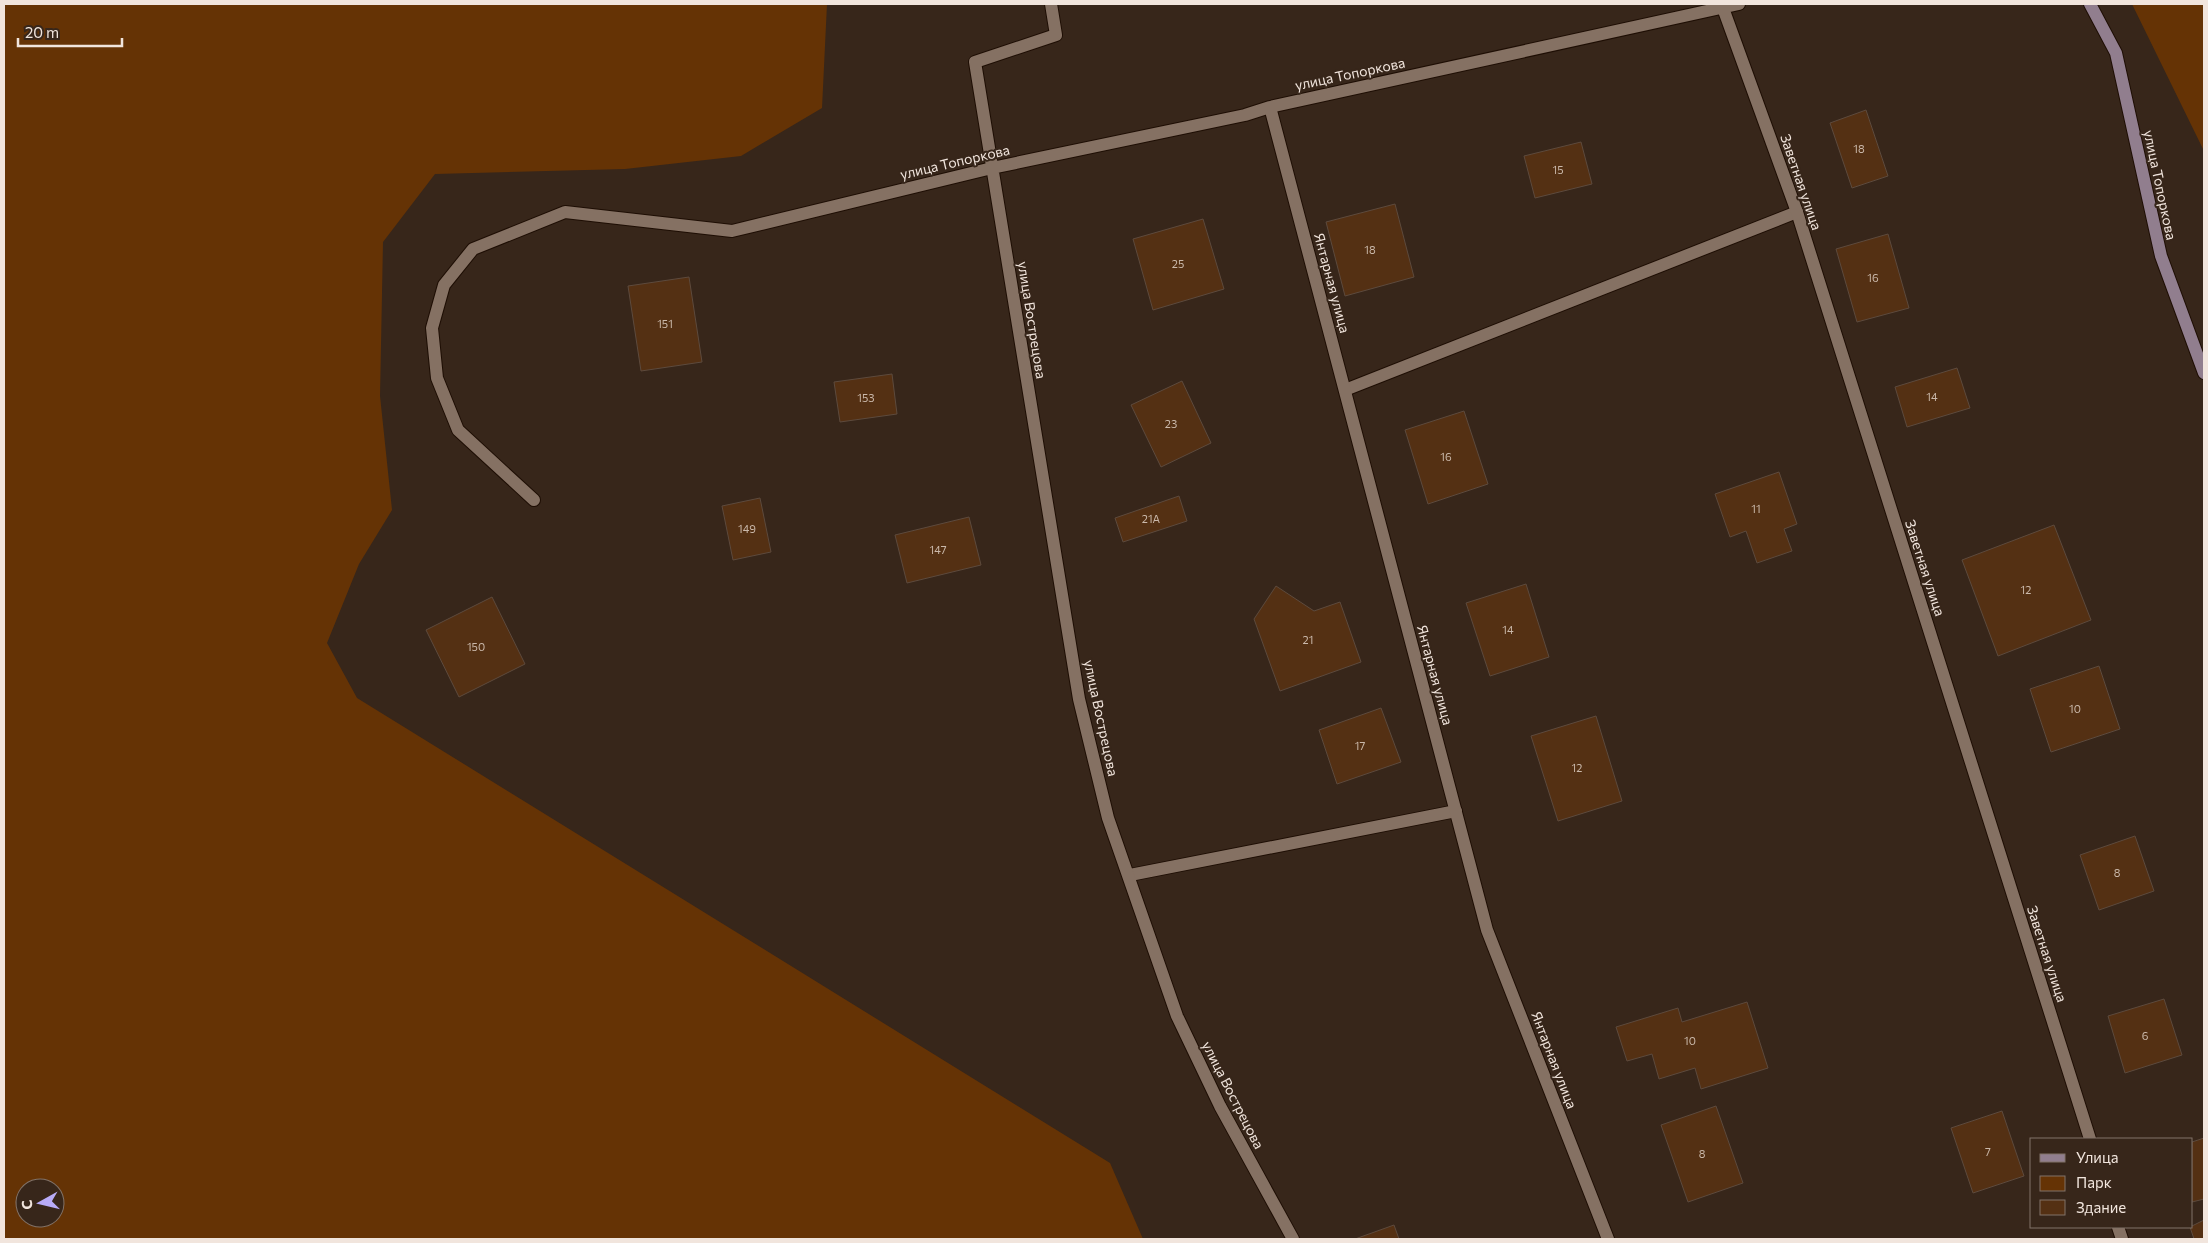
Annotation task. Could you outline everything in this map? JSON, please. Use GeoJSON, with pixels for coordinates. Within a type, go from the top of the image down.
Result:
{"type":"FeatureCollection","features":[{"type":"Feature","properties":{"kind":"street","name":"улица Вострецова"},"geometry":{"type":"LineString","coordinates":[[1051,4],[1056,35],[975,62],[1079,699],[1108,818],[1130,875],[1177,1016],[1220,1106],[1293,1239]]}},
{"type":"Feature","properties":{"kind":"street","name":"улица Топоркова"},"geometry":{"type":"LineString","coordinates":[[534,500],[458,430],[437,378],[432,328],[444,284],[473,249],[564,212],[732,231],[992,168],[1245,116],[1270,107],[1740,4]]}},
{"type":"Feature","properties":{"kind":"street","name":"улица Топоркова"},"geometry":{"type":"LineString","coordinates":[[2090,4],[2116,53],[2161,256],[2204,373]]}},
{"type":"Feature","properties":{"kind":"street","name":"Заветная улица"},"geometry":{"type":"LineString","coordinates":[[1723,8],[1797,212],[2090,1138]]}},
{"type":"Feature","properties":{"kind":"street","name":"Янтарная улица"},"geometry":{"type":"LineString","coordinates":[[1270,107],[1487,930],[1608,1239]]}},
{"type":"Feature","properties":{"kind":"street"},"geometry":{"type":"LineString","coordinates":[[1345,390],[1797,212]]}},
{"type":"Feature","properties":{"kind":"street"},"geometry":{"type":"LineString","coordinates":[[1130,875],[1456,811]]}},
{"type":"Feature","properties":{"kind":"green space"},"geometry":{"type":"Polygon","coordinates":[[[4,4],[827,4],[822,108],[741,156],[625,169],[435,174],[383,242],[380,396],[392,510],[359,564],[327,643],[357,698],[1110,1163],[1143,1239],[4,1239],[4,4]]]}},
{"type":"Feature","properties":{"kind":"green space"},"geometry":{"type":"Polygon","coordinates":[[[2132,4],[2204,4],[2204,151],[2132,4]]]}},
{"type":"Feature","properties":{"kind":"building"},"geometry":{"type":"Polygon","coordinates":[[[1866,110],[1888,176],[1852,188],[1830,123],[1866,110]]]}},
{"type":"Feature","properties":{"kind":"building"},"geometry":{"type":"Polygon","coordinates":[[[1581,142],[1592,184],[1535,198],[1524,156],[1581,142]]]}},
{"type":"Feature","properties":{"kind":"building"},"geometry":{"type":"Polygon","coordinates":[[[1395,204],[1414,277],[1345,296],[1326,222],[1395,204]]]}},
{"type":"Feature","properties":{"kind":"building"},"geometry":{"type":"Polygon","coordinates":[[[1203,219],[1224,289],[1153,310],[1133,239],[1203,219]]]}},
{"type":"Feature","properties":{"kind":"building"},"geometry":{"type":"Polygon","coordinates":[[[1888,234],[1909,308],[1857,322],[1836,249],[1888,234]]]}},
{"type":"Feature","properties":{"kind":"building"},"geometry":{"type":"Polygon","coordinates":[[[689,277],[702,362],[641,371],[628,286],[689,277]]]}},
{"type":"Feature","properties":{"kind":"building"},"geometry":{"type":"Polygon","coordinates":[[[1957,368],[1970,408],[1907,427],[1895,387],[1957,368]]]}},
{"type":"Feature","properties":{"kind":"building"},"geometry":{"type":"Polygon","coordinates":[[[892,374],[897,414],[840,422],[834,382],[892,374]]]}},
{"type":"Feature","properties":{"kind":"building"},"geometry":{"type":"Polygon","coordinates":[[[1182,381],[1211,443],[1161,467],[1131,405],[1182,381]]]}},
{"type":"Feature","properties":{"kind":"building"},"geometry":{"type":"Polygon","coordinates":[[[1464,411],[1488,484],[1428,504],[1405,430],[1464,411]]]}},
{"type":"Feature","properties":{"kind":"building"},"geometry":{"type":"Polygon","coordinates":[[[1779,472],[1797,524],[1784,529],[1792,551],[1757,563],[1746,531],[1730,537],[1715,494],[1779,472]]]}},
{"type":"Feature","properties":{"kind":"building"},"geometry":{"type":"Polygon","coordinates":[[[1179,496],[1187,521],[1123,542],[1115,518],[1179,496]]]}},
{"type":"Feature","properties":{"kind":"building"},"geometry":{"type":"Polygon","coordinates":[[[760,498],[771,552],[733,560],[722,506],[760,498]]]}},
{"type":"Feature","properties":{"kind":"building"},"geometry":{"type":"Polygon","coordinates":[[[969,517],[981,565],[907,583],[895,535],[969,517]]]}},
{"type":"Feature","properties":{"kind":"building"},"geometry":{"type":"Polygon","coordinates":[[[2054,525],[2091,620],[1998,656],[1962,560],[2054,525]]]}},
{"type":"Feature","properties":{"kind":"building"},"geometry":{"type":"Polygon","coordinates":[[[1526,584],[1549,657],[1490,676],[1466,603],[1526,584]]]}},
{"type":"Feature","properties":{"kind":"building"},"geometry":{"type":"Polygon","coordinates":[[[1276,586],[1314,611],[1340,602],[1361,662],[1280,691],[1254,619],[1276,586]]]}},
{"type":"Feature","properties":{"kind":"building"},"geometry":{"type":"Polygon","coordinates":[[[492,597],[525,664],[459,697],[426,630],[492,597]]]}},
{"type":"Feature","properties":{"kind":"building"},"geometry":{"type":"Polygon","coordinates":[[[2099,666],[2120,729],[2051,752],[2030,689],[2099,666]]]}},
{"type":"Feature","properties":{"kind":"building"},"geometry":{"type":"Polygon","coordinates":[[[1381,708],[1401,762],[1337,784],[1319,730],[1381,708]]]}},
{"type":"Feature","properties":{"kind":"building"},"geometry":{"type":"Polygon","coordinates":[[[1596,716],[1622,801],[1558,821],[1531,736],[1596,716]]]}},
{"type":"Feature","properties":{"kind":"building"},"geometry":{"type":"Polygon","coordinates":[[[2135,836],[2154,891],[2099,910],[2080,855],[2135,836]]]}},
{"type":"Feature","properties":{"kind":"building"},"geometry":{"type":"Polygon","coordinates":[[[2164,999],[2182,1055],[2125,1073],[2108,1016],[2164,999]]]}},
{"type":"Feature","properties":{"kind":"building"},"geometry":{"type":"Polygon","coordinates":[[[1747,1002],[1768,1068],[1701,1089],[1695,1068],[1659,1079],[1652,1054],[1627,1061],[1616,1027],[1678,1008],[1682,1022],[1747,1002]]]}},
{"type":"Feature","properties":{"kind":"building"},"geometry":{"type":"Polygon","coordinates":[[[1716,1106],[1743,1183],[1688,1202],[1661,1125],[1716,1106]]]}},
{"type":"Feature","properties":{"kind":"building"},"geometry":{"type":"Polygon","coordinates":[[[2002,1111],[2024,1176],[1973,1193],[1951,1128],[2002,1111]]]}},
{"type":"Feature","properties":{"kind":"building"},"geometry":{"type":"Polygon","coordinates":[[[2204,1138],[2204,1199],[2193,1202],[2193,1142],[2204,1138]]]}},
{"type":"Feature","properties":{"kind":"building"},"geometry":{"type":"Polygon","coordinates":[[[2204,1220],[2204,1239],[2194,1239],[2190,1228],[2193,1228],[2193,1226],[2204,1220]]]}},
{"type":"Feature","properties":{"kind":"building"},"geometry":{"type":"Polygon","coordinates":[[[1394,1225],[1399,1239],[1355,1239],[1394,1225]]]}}]}
